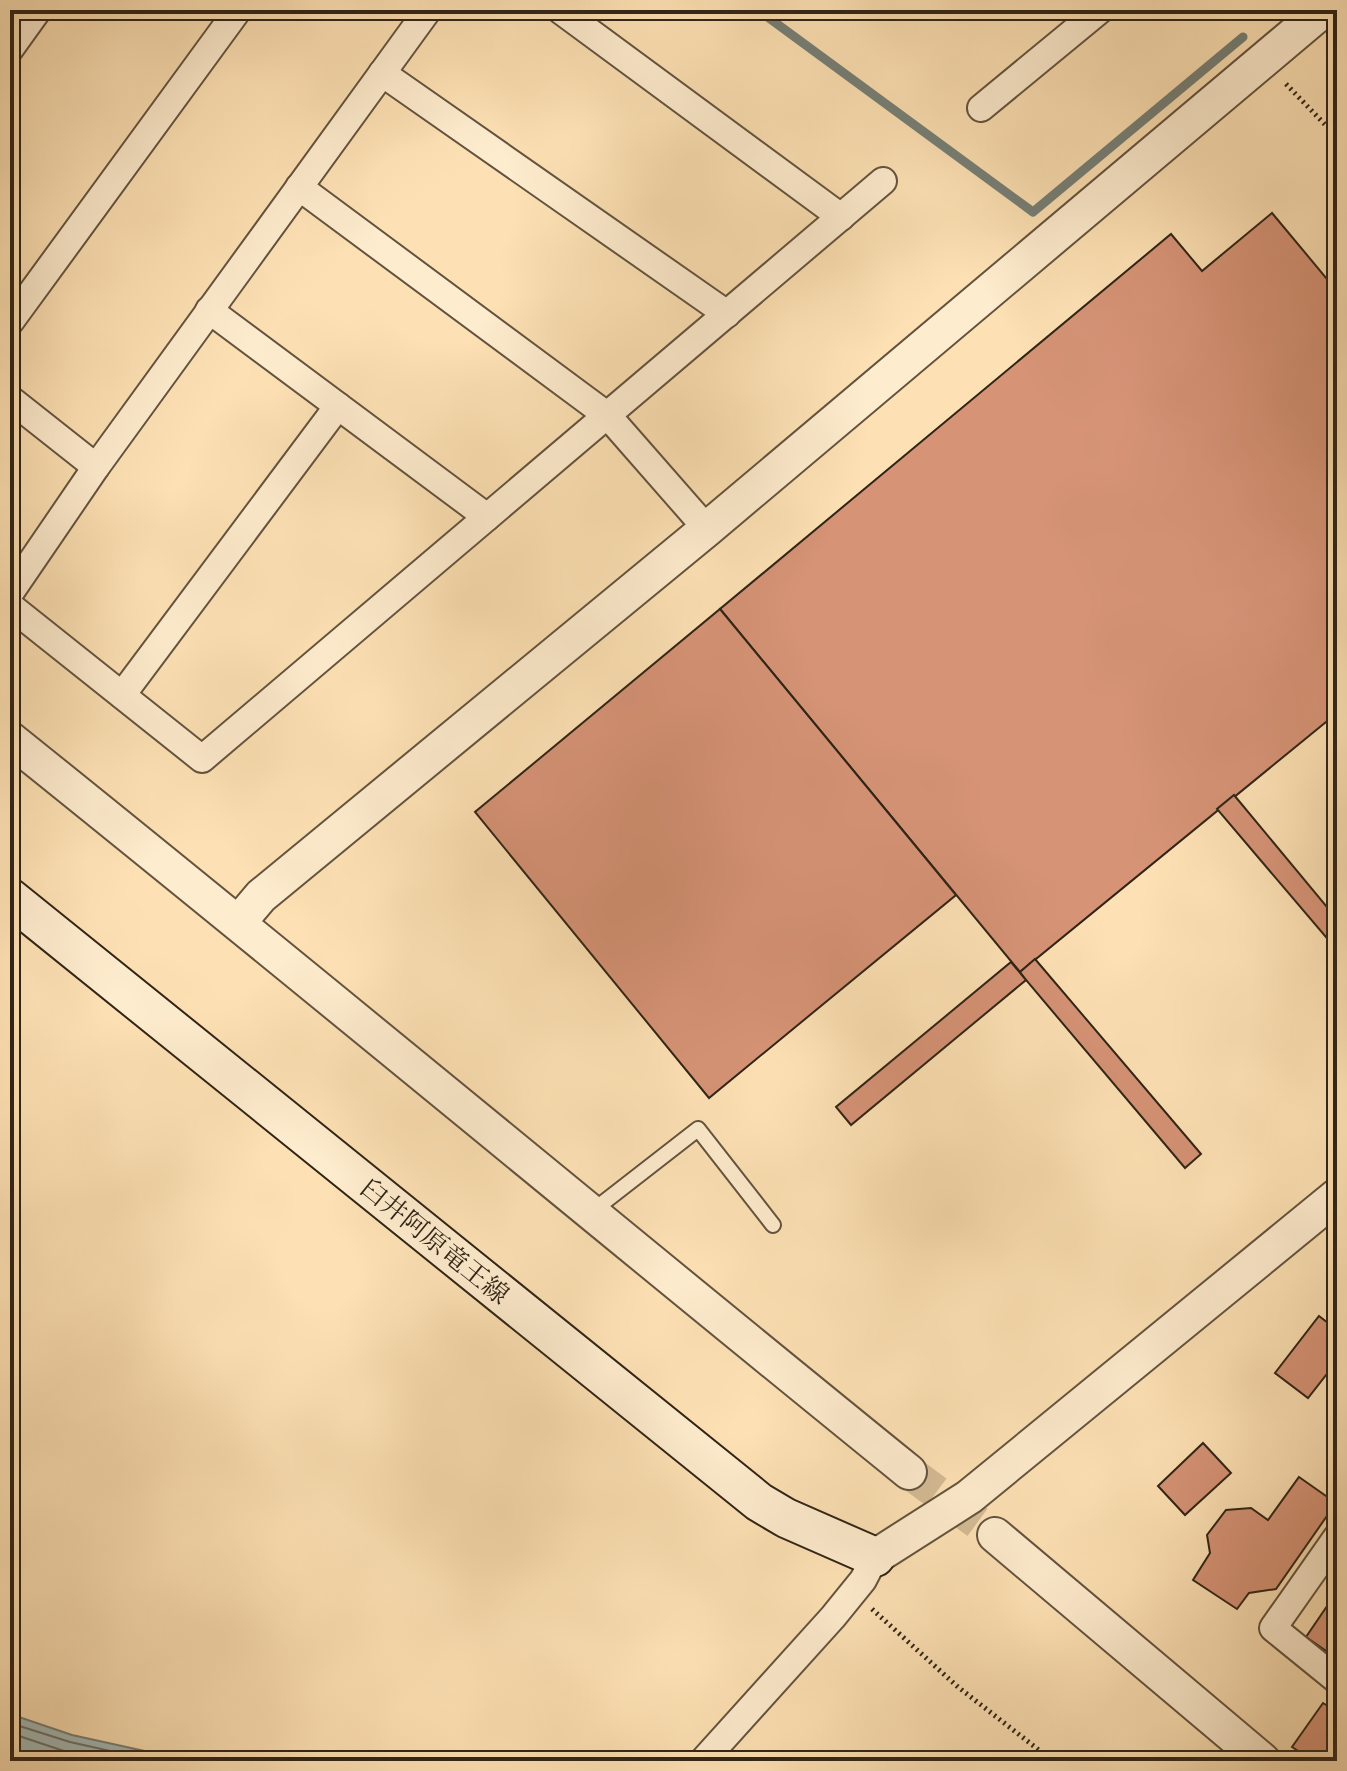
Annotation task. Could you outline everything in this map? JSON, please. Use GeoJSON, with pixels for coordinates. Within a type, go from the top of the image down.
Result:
{"type":"FeatureCollection","features":[{"type":"Feature","properties":{"kind":"main road","name":"臼井阿原竜王線"},"geometry":{"type":"LineString","coordinates":[[10,898],[759,1502],[786,1518],[875,1557]]}},
{"type":"Feature","properties":{"kind":"street"},"geometry":{"type":"LineString","coordinates":[[10,49],[38,10]]}},
{"type":"Feature","properties":{"kind":"street"},"geometry":{"type":"LineString","coordinates":[[10,322],[238,10]]}},
{"type":"Feature","properties":{"kind":"street"},"geometry":{"type":"LineString","coordinates":[[10,593],[96,467],[427,10]]}},
{"type":"Feature","properties":{"kind":"street"},"geometry":{"type":"LineString","coordinates":[[560,10],[841,217]]}},
{"type":"Feature","properties":{"kind":"street"},"geometry":{"type":"LineString","coordinates":[[981,108],[1100,10]]}},
{"type":"Feature","properties":{"kind":"street"},"geometry":{"type":"LineString","coordinates":[[239,922],[261,896],[707,529],[1323,10]]}},
{"type":"Feature","properties":{"kind":"street"},"geometry":{"type":"LineString","coordinates":[[382,73],[727,314]]}},
{"type":"Feature","properties":{"kind":"street"},"geometry":{"type":"LineString","coordinates":[[10,606],[202,759],[883,181]]}},
{"type":"Feature","properties":{"kind":"street"},"geometry":{"type":"LineString","coordinates":[[299,187],[608,416],[707,529]]}},
{"type":"Feature","properties":{"kind":"street"},"geometry":{"type":"LineString","coordinates":[[209,310],[487,517]]}},
{"type":"Feature","properties":{"kind":"street"},"geometry":{"type":"LineString","coordinates":[[10,399],[96,467]]}},
{"type":"Feature","properties":{"kind":"street"},"geometry":{"type":"LineString","coordinates":[[122,695],[338,406]]}},
{"type":"Feature","properties":{"kind":"street"},"geometry":{"type":"LineString","coordinates":[[10,739],[239,922],[590,1214],[909,1472]]}},
{"type":"Feature","properties":{"kind":"street"},"geometry":{"type":"LineString","coordinates":[[703,1761],[854,1592],[875,1557],[969,1497],[1337,1196]]}},
{"type":"Feature","properties":{"kind":"street"},"geometry":{"type":"LineString","coordinates":[[995,1535],[1263,1761]]}},
{"type":"Feature","properties":{"kind":"street"},"geometry":{"type":"LineString","coordinates":[[1337,1537],[1273,1628],[1337,1680]]}},
{"type":"Feature","properties":{"kind":"lane"},"geometry":{"type":"LineString","coordinates":[[590,1214],[698,1129],[773,1225]]}},
{"type":"Feature","properties":{"kind":"path"},"geometry":{"type":"LineString","coordinates":[[1263,60],[1337,137]]}},
{"type":"Feature","properties":{"kind":"path"},"geometry":{"type":"LineString","coordinates":[[854,1592],[958,1687],[1053,1761]]}},
{"type":"Feature","properties":{"kind":"water"},"geometry":{"type":"Polygon","coordinates":[[[10,1714],[72,1735],[190,1761],[10,1761],[10,1714]]]}},
{"type":"Feature","properties":{"kind":"building"},"geometry":{"type":"Polygon","coordinates":[[[1272,213],[1337,291],[1337,713],[1020,972],[720,609],[1171,234],[1202,271],[1272,213]]]}},
{"type":"Feature","properties":{"kind":"building"},"geometry":{"type":"Polygon","coordinates":[[[720,609],[956,895],[709,1098],[475,812],[720,609]]]}},
{"type":"Feature","properties":{"kind":"building"},"geometry":{"type":"Polygon","coordinates":[[[1234,795],[1337,919],[1337,950],[1217,809],[1234,795]]]}},
{"type":"Feature","properties":{"kind":"building"},"geometry":{"type":"Polygon","coordinates":[[[1035,959],[1201,1154],[1185,1168],[1020,972],[1035,959]]]}},
{"type":"Feature","properties":{"kind":"building"},"geometry":{"type":"Polygon","coordinates":[[[1011,962],[1026,980],[851,1125],[836,1107],[1011,962]]]}},
{"type":"Feature","properties":{"kind":"building"},"geometry":{"type":"Polygon","coordinates":[[[1319,1316],[1337,1330],[1337,1361],[1308,1398],[1275,1373],[1319,1316]]]}},
{"type":"Feature","properties":{"kind":"building"},"geometry":{"type":"Polygon","coordinates":[[[1203,1443],[1231,1473],[1185,1515],[1158,1486],[1203,1443]]]}},
{"type":"Feature","properties":{"kind":"building"},"geometry":{"type":"Polygon","coordinates":[[[1299,1477],[1336,1503],[1276,1589],[1249,1593],[1237,1609],[1193,1580],[1210,1553],[1207,1535],[1226,1510],[1251,1508],[1268,1520],[1299,1477]]]}},
{"type":"Feature","properties":{"kind":"building"},"geometry":{"type":"Polygon","coordinates":[[[1336,1593],[1337,1654],[1335,1657],[1306,1637],[1336,1593]]]}},
{"type":"Feature","properties":{"kind":"building"},"geometry":{"type":"Polygon","coordinates":[[[1323,1703],[1337,1712],[1337,1744],[1325,1761],[1314,1761],[1292,1747],[1323,1703]]]}},
{"type":"Feature","properties":{"kind":"waterway"},"geometry":{"type":"LineString","coordinates":[[758,10],[1033,212],[1243,37]]}},
{"type":"Feature","properties":{"kind":"tunnel"},"geometry":{"type":"LineString","coordinates":[[909,1472],[995,1535]]}}]}
